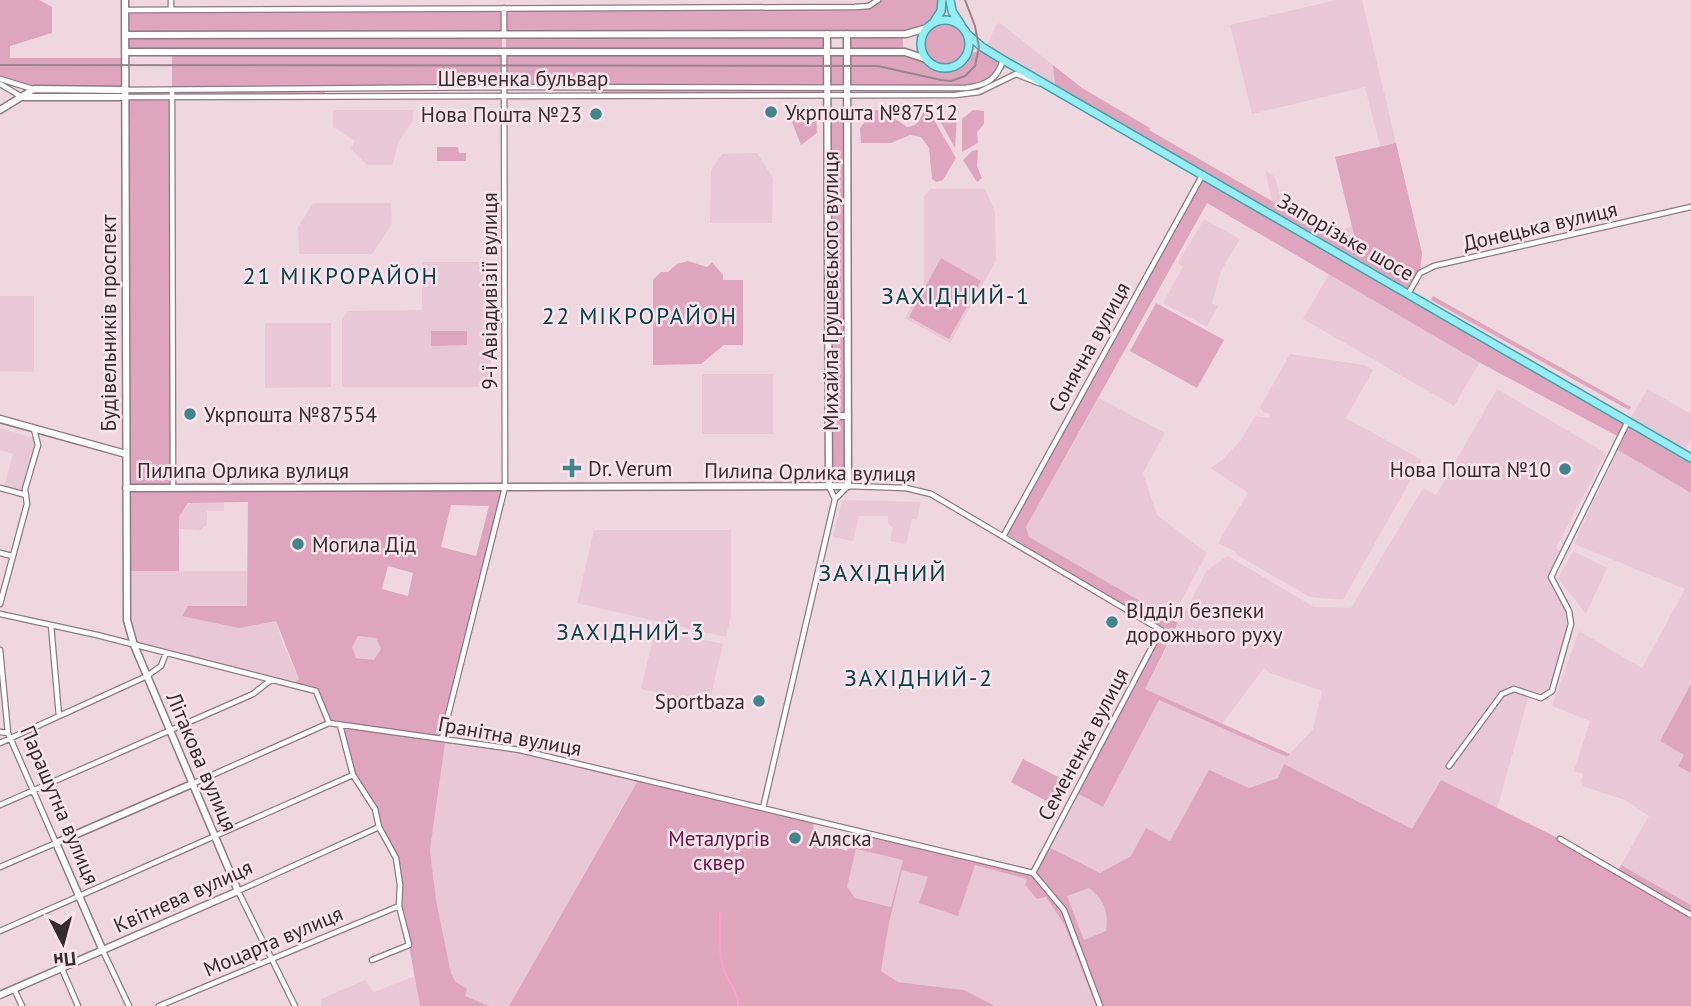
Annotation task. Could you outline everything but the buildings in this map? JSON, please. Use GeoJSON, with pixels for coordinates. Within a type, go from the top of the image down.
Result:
{"type":"FeatureCollection","features":[{"type":"Feature","properties":{"kind":"main road","name":"Будівельників проспект"},"geometry":{"type":"LineString","coordinates":[[125,0],[127,611],[134,645]]}},
{"type":"Feature","properties":{"kind":"main road"},"geometry":{"type":"LineString","coordinates":[[942,0],[941,11],[930,25],[921,44],[926,59],[936,66],[948,68],[960,63],[972,49],[982,47]]}},
{"type":"Feature","properties":{"kind":"main road"},"geometry":{"type":"LineString","coordinates":[[950,0],[951,11],[966,31],[970,44],[967,54]]}},
{"type":"Feature","properties":{"kind":"main road"},"geometry":{"type":"LineString","coordinates":[[930,25],[949,20],[966,31]]}},
{"type":"Feature","properties":{"kind":"main road","name":"Шевченка бульвар"},"geometry":{"type":"LineString","coordinates":[[125,35],[905,34],[930,25]]}},
{"type":"Feature","properties":{"kind":"main road","name":"Запорізьке шосе"},"geometry":{"type":"LineString","coordinates":[[966,31],[982,47],[1691,458]]}},
{"type":"Feature","properties":{"kind":"main road"},"geometry":{"type":"LineString","coordinates":[[504,34],[504,52]]}},
{"type":"Feature","properties":{"kind":"main road","name":"Михайла Грушевського вулиця"},"geometry":{"type":"LineString","coordinates":[[827,34],[829,486]]}},
{"type":"Feature","properties":{"kind":"main road","name":"Михайла Грушевського вулиця"},"geometry":{"type":"LineString","coordinates":[[846,34],[848,486]]}},
{"type":"Feature","properties":{"kind":"main road","name":"Шевченка бульвар"},"geometry":{"type":"LineString","coordinates":[[125,52],[905,52],[926,59]]}},
{"type":"Feature","properties":{"kind":"main road"},"geometry":{"type":"LineString","coordinates":[[1,110],[34,89]]}},
{"type":"Feature","properties":{"kind":"main road","name":"Шевченка бульвар"},"geometry":{"type":"LineString","coordinates":[[34,89],[125,94]]}},
{"type":"Feature","properties":{"kind":"main road","name":"Шевченка бульвар"},"geometry":{"type":"LineString","coordinates":[[22,97],[125,94]]}},
{"type":"Feature","properties":{"kind":"main road"},"geometry":{"type":"LineString","coordinates":[[829,416],[848,415]]}},
{"type":"Feature","properties":{"kind":"main road"},"geometry":{"type":"LineString","coordinates":[[0,419],[126,454]]}},
{"type":"Feature","properties":{"kind":"main road","name":"Пилипа Орлика вулиця"},"geometry":{"type":"LineString","coordinates":[[126,488],[848,486]]}},
{"type":"Feature","properties":{"kind":"main road","name":"Літакова вулиця"},"geometry":{"type":"LineString","coordinates":[[134,645],[238,891]]}},
{"type":"Feature","properties":{"kind":"main road"},"geometry":{"type":"LineString","coordinates":[[56,843],[192,784]]}},
{"type":"Feature","properties":{"kind":"main road","name":"Парашутна вулиця"},"geometry":{"type":"LineString","coordinates":[[56,843],[103,951]]}},
{"type":"Feature","properties":{"kind":"main road","name":"Квітнева вулиця"},"geometry":{"type":"LineString","coordinates":[[0,995],[238,891]]}},
{"type":"Feature","properties":{"kind":"street"},"geometry":{"type":"LineString","coordinates":[[172,0],[172,10]]}},
{"type":"Feature","properties":{"kind":"street"},"geometry":{"type":"LineString","coordinates":[[125,10],[855,7],[869,6],[878,0]]}},
{"type":"Feature","properties":{"kind":"street"},"geometry":{"type":"LineString","coordinates":[[504,8],[504,34]]}},
{"type":"Feature","properties":{"kind":"street","name":"9-ї Авіадивізії вулиця"},"geometry":{"type":"LineString","coordinates":[[442,739],[505,487],[504,52]]}},
{"type":"Feature","properties":{"kind":"street","name":"Шевченка бульвар"},"geometry":{"type":"LineString","coordinates":[[847,91],[974,87],[996,77],[1003,59]]}},
{"type":"Feature","properties":{"kind":"street","name":"Шевченка бульвар"},"geometry":{"type":"LineString","coordinates":[[125,94],[172,90],[589,87],[968,94],[979,92],[1016,74],[1035,83],[1044,83]]}},
{"type":"Feature","properties":{"kind":"street","name":"Шевченка бульвар"},"geometry":{"type":"LineString","coordinates":[[0,82],[34,89]]}},
{"type":"Feature","properties":{"kind":"street","name":"Шевченка бульвар"},"geometry":{"type":"LineString","coordinates":[[0,82],[22,97]]}},
{"type":"Feature","properties":{"kind":"street"},"geometry":{"type":"LineString","coordinates":[[589,87],[589,95]]}},
{"type":"Feature","properties":{"kind":"street"},"geometry":{"type":"LineString","coordinates":[[418,88],[418,96]]}},
{"type":"Feature","properties":{"kind":"street"},"geometry":{"type":"LineString","coordinates":[[172,90],[173,488]]}},
{"type":"Feature","properties":{"kind":"street","name":"Шевченка бульвар"},"geometry":{"type":"LineString","coordinates":[[125,94],[172,97],[418,96],[827,91]]}},
{"type":"Feature","properties":{"kind":"street","name":"Сонячна вулиця"},"geometry":{"type":"LineString","coordinates":[[1004,535],[1203,174]]}},
{"type":"Feature","properties":{"kind":"street","name":"Донецька вулиця"},"geometry":{"type":"LineString","coordinates":[[1408,293],[1420,273],[1434,266],[1691,208]]}},
{"type":"Feature","properties":{"kind":"street"},"geometry":{"type":"LineString","coordinates":[[1449,766],[1502,694],[1514,689],[1541,698],[1552,691],[1572,624],[1569,611],[1551,577],[1628,421]]}},
{"type":"Feature","properties":{"kind":"street"},"geometry":{"type":"LineString","coordinates":[[0,604],[27,505],[26,495],[38,445],[34,429]]}},
{"type":"Feature","properties":{"kind":"street","name":"Михайла Грушевського вулиця"},"geometry":{"type":"LineString","coordinates":[[829,486],[835,499]]}},
{"type":"Feature","properties":{"kind":"street"},"geometry":{"type":"LineString","coordinates":[[763,808],[835,499],[848,486]]}},
{"type":"Feature","properties":{"kind":"street","name":"Пилипа Орлика вулиця"},"geometry":{"type":"LineString","coordinates":[[848,486],[906,488],[936,496],[1161,630]]}},
{"type":"Feature","properties":{"kind":"street"},"geometry":{"type":"LineString","coordinates":[[0,488],[26,495]]}},
{"type":"Feature","properties":{"kind":"street"},"geometry":{"type":"LineString","coordinates":[[0,553],[12,556]]}},
{"type":"Feature","properties":{"kind":"street"},"geometry":{"type":"LineString","coordinates":[[0,614],[316,691],[329,723],[192,784]]}},
{"type":"Feature","properties":{"kind":"street"},"geometry":{"type":"LineString","coordinates":[[51,625],[59,716]]}},
{"type":"Feature","properties":{"kind":"street","name":"Семененка вулиця"},"geometry":{"type":"LineString","coordinates":[[1033,873],[1161,630]]}},
{"type":"Feature","properties":{"kind":"street","name":"Парашутна вулиця"},"geometry":{"type":"LineString","coordinates":[[0,650],[9,736],[56,843]]}},
{"type":"Feature","properties":{"kind":"street"},"geometry":{"type":"LineString","coordinates":[[0,743],[9,736],[147,676],[161,666],[166,653]]}},
{"type":"Feature","properties":{"kind":"street"},"geometry":{"type":"LineString","coordinates":[[0,805],[253,694],[272,680]]}},
{"type":"Feature","properties":{"kind":"street","name":"Гранітна вулиця"},"geometry":{"type":"LineString","coordinates":[[329,723],[520,750],[1033,873]]}},
{"type":"Feature","properties":{"kind":"street"},"geometry":{"type":"LineString","coordinates":[[340,725],[353,775],[375,809],[379,827],[398,865],[398,906],[409,946],[372,960]]}},
{"type":"Feature","properties":{"kind":"street"},"geometry":{"type":"LineString","coordinates":[[0,732],[9,736]]}},
{"type":"Feature","properties":{"kind":"street"},"geometry":{"type":"LineString","coordinates":[[0,931],[353,775]]}},
{"type":"Feature","properties":{"kind":"street","name":"Квітнева вулиця"},"geometry":{"type":"LineString","coordinates":[[238,891],[379,827]]}},
{"type":"Feature","properties":{"kind":"street"},"geometry":{"type":"LineString","coordinates":[[1560,839],[1691,915]]}},
{"type":"Feature","properties":{"kind":"street"},"geometry":{"type":"LineString","coordinates":[[0,867],[56,843]]}},
{"type":"Feature","properties":{"kind":"street"},"geometry":{"type":"LineString","coordinates":[[1033,873],[1064,910],[1100,1006]]}},
{"type":"Feature","properties":{"kind":"street","name":"Літакова вулиця"},"geometry":{"type":"LineString","coordinates":[[238,891],[295,1006]]}},
{"type":"Feature","properties":{"kind":"street","name":"Моцарта вулиця"},"geometry":{"type":"LineString","coordinates":[[159,1006],[398,906]]}},
{"type":"Feature","properties":{"kind":"street","name":"Парашутна вулиця"},"geometry":{"type":"LineString","coordinates":[[103,951],[129,1006]]}},
{"type":"Feature","properties":{"kind":"street"},"geometry":{"type":"LineString","coordinates":[[62,969],[78,1006]]}},
{"type":"Feature","properties":{"kind":"street"},"geometry":{"type":"LineString","coordinates":[[14,989],[22,1006]]}},
{"type":"Feature","properties":{"kind":"shaded area"},"geometry":{"type":"Polygon","coordinates":[[[1336,0],[1362,0],[1396,143],[1380,146],[1365,87],[1252,114],[1230,25],[1336,0]]]}},
{"type":"Feature","properties":{"kind":"shaded area"},"geometry":{"type":"Polygon","coordinates":[[[1000,23],[1053,65],[1055,85],[987,45],[996,25],[1000,23]]]}},
{"type":"Feature","properties":{"kind":"shaded area"},"geometry":{"type":"Polygon","coordinates":[[[333,110],[413,110],[413,120],[399,141],[392,165],[367,165],[351,149],[355,141],[333,127],[333,110]]]}},
{"type":"Feature","properties":{"kind":"shaded area"},"geometry":{"type":"Polygon","coordinates":[[[757,153],[773,178],[772,223],[710,223],[711,170],[722,154],[757,153]]]}},
{"type":"Feature","properties":{"kind":"shaded area"},"geometry":{"type":"Polygon","coordinates":[[[1265,170],[1275,177],[1280,196],[1338,231],[1352,227],[1354,235],[1348,246],[1272,201],[1265,170]]]}},
{"type":"Feature","properties":{"kind":"shaded area"},"geometry":{"type":"Polygon","coordinates":[[[930,189],[985,189],[995,212],[996,261],[950,343],[905,318],[924,283],[924,197],[930,189]]]}},
{"type":"Feature","properties":{"kind":"shaded area"},"geometry":{"type":"Polygon","coordinates":[[[313,203],[391,203],[392,224],[372,254],[299,254],[298,227],[313,203]]]}},
{"type":"Feature","properties":{"kind":"shaded area"},"geometry":{"type":"Polygon","coordinates":[[[1204,219],[1240,239],[1221,271],[1212,303],[1218,306],[1207,327],[1163,303],[1183,267],[1178,263],[1204,219]]]}},
{"type":"Feature","properties":{"kind":"shaded area"},"geometry":{"type":"Polygon","coordinates":[[[422,262],[491,262],[491,387],[342,387],[342,319],[348,311],[422,310],[422,262]]]}},
{"type":"Feature","properties":{"kind":"shaded area"},"geometry":{"type":"Polygon","coordinates":[[[1329,274],[1480,362],[1454,406],[1303,319],[1329,274]]]}},
{"type":"Feature","properties":{"kind":"shaded area"},"geometry":{"type":"Polygon","coordinates":[[[0,296],[34,296],[34,372],[0,371],[0,296]]]}},
{"type":"Feature","properties":{"kind":"shaded area"},"geometry":{"type":"Polygon","coordinates":[[[265,323],[331,323],[331,387],[265,388],[265,323]]]}},
{"type":"Feature","properties":{"kind":"shaded area"},"geometry":{"type":"Polygon","coordinates":[[[1290,354],[1364,365],[1373,370],[1346,418],[1422,460],[1343,600],[1310,597],[1218,543],[1248,493],[1211,468],[1242,439],[1255,416],[1269,418],[1270,414],[1263,412],[1260,407],[1290,354]]]}},
{"type":"Feature","properties":{"kind":"shaded area"},"geometry":{"type":"Polygon","coordinates":[[[702,374],[773,374],[773,434],[702,434],[702,374]]]}},
{"type":"Feature","properties":{"kind":"shaded area"},"geometry":{"type":"Polygon","coordinates":[[[1497,389],[1606,453],[1556,548],[1563,553],[1551,577],[1571,620],[1552,691],[1544,697],[1529,695],[1497,809],[1441,780],[1412,830],[1284,764],[1278,778],[1249,788],[1209,771],[1170,841],[1146,829],[1131,856],[1100,873],[1049,847],[1077,793],[1104,806],[1159,700],[1287,757],[1313,729],[1322,691],[1270,673],[1264,668],[1222,724],[1145,689],[1207,570],[1228,556],[1314,607],[1351,608],[1423,488],[1436,495],[1497,389]]]}},
{"type":"Feature","properties":{"kind":"shaded area"},"geometry":{"type":"Polygon","coordinates":[[[1648,389],[1691,414],[1691,439],[1685,450],[1630,418],[1648,389]]]}},
{"type":"Feature","properties":{"kind":"shaded area"},"geometry":{"type":"Polygon","coordinates":[[[1099,398],[1165,433],[1143,473],[1157,515],[1207,553],[1171,620],[1029,537],[1026,527],[1099,398]]]}},
{"type":"Feature","properties":{"kind":"shaded area"},"geometry":{"type":"Polygon","coordinates":[[[0,428],[34,438],[36,445],[23,492],[4,487],[13,454],[0,450],[0,428]]]}},
{"type":"Feature","properties":{"kind":"shaded area"},"geometry":{"type":"Polygon","coordinates":[[[1618,450],[1691,493],[1691,684],[1660,741],[1684,755],[1678,766],[1691,773],[1691,905],[1621,865],[1649,816],[1625,800],[1585,787],[1581,782],[1583,774],[1574,771],[1590,721],[1552,706],[1579,631],[1642,668],[1685,589],[1574,544],[1618,450]]]}},
{"type":"Feature","properties":{"kind":"shaded area"},"geometry":{"type":"Polygon","coordinates":[[[842,500],[921,502],[917,520],[912,519],[906,544],[890,541],[893,527],[888,524],[888,516],[859,516],[853,541],[833,537],[842,500]]]}},
{"type":"Feature","properties":{"kind":"shaded area"},"geometry":{"type":"Polygon","coordinates":[[[191,501],[224,501],[224,511],[207,511],[207,525],[200,530],[179,529],[179,517],[191,501]]]}},
{"type":"Feature","properties":{"kind":"shaded area"},"geometry":{"type":"Polygon","coordinates":[[[594,530],[731,530],[731,614],[726,637],[577,603],[594,530]]]}},
{"type":"Feature","properties":{"kind":"shaded area"},"geometry":{"type":"Polygon","coordinates":[[[1573,551],[1607,568],[1586,614],[1558,578],[1573,551]]]}},
{"type":"Feature","properties":{"kind":"shaded area"},"geometry":{"type":"Polygon","coordinates":[[[129,571],[247,571],[247,606],[189,606],[276,621],[299,679],[295,683],[136,643],[130,619],[129,571]]]}},
{"type":"Feature","properties":{"kind":"shaded area"},"geometry":{"type":"Polygon","coordinates":[[[655,629],[723,644],[709,704],[641,689],[655,629]]]}},
{"type":"Feature","properties":{"kind":"shaded area"},"geometry":{"type":"Polygon","coordinates":[[[357,636],[376,638],[381,649],[375,660],[356,658],[351,647],[357,636]]]}},
{"type":"Feature","properties":{"kind":"shaded area"},"geometry":{"type":"Polygon","coordinates":[[[445,743],[519,753],[637,781],[509,1006],[489,1006],[465,996],[467,989],[455,981],[451,973],[436,900],[430,850],[445,743]]]}},
{"type":"Feature","properties":{"kind":"shaded area"},"geometry":{"type":"Polygon","coordinates":[[[856,849],[903,860],[892,907],[855,898],[847,887],[856,849]]]}},
{"type":"Feature","properties":{"kind":"shaded area"},"geometry":{"type":"Polygon","coordinates":[[[975,864],[1027,879],[1046,897],[1064,924],[1096,1006],[995,1006],[964,990],[898,982],[881,971],[902,869],[928,877],[975,864]]]}},
{"type":"Feature","properties":{"kind":"shaded area"},"geometry":{"type":"Polygon","coordinates":[[[1089,887],[1100,896],[1108,918],[1106,931],[1084,940],[1067,896],[1089,887]]]}},
{"type":"Feature","properties":{"kind":"shaded area"},"geometry":{"type":"Polygon","coordinates":[[[415,976],[420,1006],[322,1006],[321,999],[365,980],[374,992],[415,976]]]}},
{"type":"Feature","properties":{"kind":"green space"},"geometry":{"type":"Polygon","coordinates":[[[0,0],[39,0],[52,7],[52,33],[10,46],[10,58],[122,58],[122,87],[35,87],[0,77],[0,0]]]}},
{"type":"Feature","properties":{"kind":"green space"},"geometry":{"type":"Polygon","coordinates":[[[881,0],[939,0],[936,13],[928,22],[918,29],[905,32],[506,32],[506,11],[865,9],[873,7],[881,0]]]}},
{"type":"Feature","properties":{"kind":"green space"},"geometry":{"type":"Polygon","coordinates":[[[501,11],[502,32],[128,32],[128,12],[501,11]]]}},
{"type":"Feature","properties":{"kind":"green space"},"geometry":{"type":"Polygon","coordinates":[[[945,24],[953,25],[959,30],[964,36],[964,52],[959,58],[953,63],[945,64],[937,63],[931,58],[926,52],[925,44],[926,36],[931,30],[937,25],[945,24]]]}},
{"type":"Feature","properties":{"kind":"green space"},"geometry":{"type":"Polygon","coordinates":[[[128,37],[502,37],[502,49],[128,50],[128,37]]]}},
{"type":"Feature","properties":{"kind":"green space"},"geometry":{"type":"Polygon","coordinates":[[[506,37],[825,37],[825,49],[506,49],[506,37]]]}},
{"type":"Feature","properties":{"kind":"green space"},"geometry":{"type":"Polygon","coordinates":[[[849,37],[903,37],[903,49],[849,49],[849,37]]]}},
{"type":"Feature","properties":{"kind":"green space"},"geometry":{"type":"Polygon","coordinates":[[[983,51],[1009,66],[977,84],[946,89],[925,85],[848,85],[849,54],[904,54],[934,68],[949,71],[964,64],[974,52],[983,51]]]}},
{"type":"Feature","properties":{"kind":"green space"},"geometry":{"type":"Polygon","coordinates":[[[172,54],[502,54],[502,85],[172,87],[172,54]]]}},
{"type":"Feature","properties":{"kind":"green space"},"geometry":{"type":"Polygon","coordinates":[[[506,54],[825,54],[826,84],[506,85],[506,54]]]}},
{"type":"Feature","properties":{"kind":"green space"},"geometry":{"type":"Polygon","coordinates":[[[829,54],[845,54],[845,85],[829,84],[829,54]]]}},
{"type":"Feature","properties":{"kind":"green space"},"geometry":{"type":"Polygon","coordinates":[[[1053,65],[1082,88],[1150,128],[1149,130],[1348,245],[1354,235],[1335,157],[1396,143],[1422,253],[1420,273],[1410,290],[1055,85],[1053,65]]]}},
{"type":"Feature","properties":{"kind":"green space"},"geometry":{"type":"Polygon","coordinates":[[[591,89],[826,89],[826,93],[591,94],[591,89]]]}},
{"type":"Feature","properties":{"kind":"green space"},"geometry":{"type":"Polygon","coordinates":[[[173,91],[325,91],[325,95],[173,96],[173,91]]]}},
{"type":"Feature","properties":{"kind":"green space"},"geometry":{"type":"Polygon","coordinates":[[[128,100],[170,100],[171,486],[129,486],[128,100]]]}},
{"type":"Feature","properties":{"kind":"green space"},"geometry":{"type":"Polygon","coordinates":[[[808,109],[816,110],[817,133],[801,145],[792,122],[808,109]]]}},
{"type":"Feature","properties":{"kind":"green space"},"geometry":{"type":"Polygon","coordinates":[[[925,110],[930,113],[956,158],[943,180],[936,182],[932,179],[929,148],[921,137],[910,135],[891,143],[861,143],[860,128],[868,112],[884,111],[907,127],[917,123],[925,110]]]}},
{"type":"Feature","properties":{"kind":"green space"},"geometry":{"type":"Polygon","coordinates":[[[973,110],[984,111],[984,124],[977,132],[978,143],[962,152],[962,119],[973,110]]]}},
{"type":"Feature","properties":{"kind":"green space"},"geometry":{"type":"Polygon","coordinates":[[[830,112],[845,112],[846,413],[831,414],[830,112]]]}},
{"type":"Feature","properties":{"kind":"green space"},"geometry":{"type":"Polygon","coordinates":[[[955,114],[957,117],[955,148],[940,121],[955,114]]]}},
{"type":"Feature","properties":{"kind":"green space"},"geometry":{"type":"Polygon","coordinates":[[[437,147],[458,147],[459,153],[466,153],[466,161],[437,161],[437,147]]]}},
{"type":"Feature","properties":{"kind":"green space"},"geometry":{"type":"Polygon","coordinates":[[[978,150],[977,166],[982,178],[977,182],[963,160],[972,151],[978,150]]]}},
{"type":"Feature","properties":{"kind":"green space"},"geometry":{"type":"Polygon","coordinates":[[[1204,178],[1691,461],[1691,493],[1618,450],[1623,439],[1484,365],[1207,203],[1026,527],[1029,537],[1178,623],[1145,689],[1290,754],[1287,757],[1159,700],[1103,807],[1077,793],[1164,630],[1006,534],[1204,178]]]}},
{"type":"Feature","properties":{"kind":"green space"},"geometry":{"type":"Polygon","coordinates":[[[941,258],[981,281],[949,339],[909,317],[941,258]]]}},
{"type":"Feature","properties":{"kind":"green space"},"geometry":{"type":"Polygon","coordinates":[[[688,261],[707,267],[712,262],[723,275],[723,280],[743,280],[743,345],[724,345],[701,364],[653,365],[653,280],[661,272],[668,272],[677,264],[688,261]]]}},
{"type":"Feature","properties":{"kind":"green space"},"geometry":{"type":"Polygon","coordinates":[[[1433,296],[1631,407],[1629,410],[1431,300],[1433,296]]]}},
{"type":"Feature","properties":{"kind":"green space"},"geometry":{"type":"Polygon","coordinates":[[[1156,303],[1224,340],[1197,388],[1130,351],[1156,303]]]}},
{"type":"Feature","properties":{"kind":"green space"},"geometry":{"type":"Polygon","coordinates":[[[431,331],[467,331],[467,345],[431,346],[431,331]]]}},
{"type":"Feature","properties":{"kind":"green space"},"geometry":{"type":"Polygon","coordinates":[[[831,418],[846,418],[846,468],[831,468],[831,418]]]}},
{"type":"Feature","properties":{"kind":"green space"},"geometry":{"type":"Polygon","coordinates":[[[502,490],[441,736],[330,721],[317,689],[295,683],[299,679],[276,621],[239,628],[182,616],[188,606],[247,606],[248,502],[188,503],[179,517],[179,571],[129,571],[128,491],[502,490]],[[451,505],[441,547],[476,556],[489,506],[451,505]],[[388,566],[382,589],[408,596],[413,573],[388,566]],[[358,636],[352,647],[356,658],[374,660],[381,649],[376,638],[358,636]]]}},
{"type":"Feature","properties":{"kind":"green space"},"geometry":{"type":"Polygon","coordinates":[[[1691,684],[1691,773],[1678,766],[1684,755],[1660,741],[1691,684]]]}},
{"type":"Feature","properties":{"kind":"green space","name":"Металургів сквер"},"geometry":{"type":"Polygon","coordinates":[[[340,725],[520,750],[1033,873],[1049,847],[1100,873],[1131,856],[1146,828],[1170,841],[1209,770],[1249,788],[1278,778],[1284,764],[1412,829],[1441,780],[1560,839],[1617,872],[1621,865],[1691,905],[1691,1006],[1096,1006],[1064,924],[1046,897],[1037,899],[1025,885],[1027,879],[975,865],[958,916],[919,903],[928,877],[902,870],[881,971],[898,982],[964,990],[995,1006],[509,1006],[637,782],[519,753],[445,743],[430,850],[436,900],[455,981],[467,989],[465,996],[489,1006],[420,1006],[406,929],[399,906],[398,865],[379,827],[375,809],[353,775],[340,725]],[[814,823],[813,827],[823,843],[847,851],[854,833],[814,823]],[[856,849],[847,887],[855,898],[891,907],[903,860],[856,849]],[[1089,888],[1067,896],[1084,940],[1106,931],[1104,907],[1094,892],[1089,888]]]}},
{"type":"Feature","properties":{"kind":"green space"},"geometry":{"type":"Polygon","coordinates":[[[1023,759],[1064,780],[1052,804],[1011,782],[1023,759]]]}},
{"type":"Feature","properties":{"kind":"waterway"},"geometry":{"type":"LineString","coordinates":[[720,912],[722,963],[737,996],[738,1006]]}},
{"type":"Feature","properties":{"kind":"tram line"},"geometry":{"type":"LineString","coordinates":[[0,65],[878,66],[951,81],[965,76],[975,66],[979,47],[975,26],[965,0]]}},
{"type":"Feature","properties":{"kind":"place","name":"Укрпошта №87512"},"geometry":{"type":"Point","coordinates":[771,112]}},
{"type":"Feature","properties":{"kind":"place","name":"Нова Пошта №23"},"geometry":{"type":"Point","coordinates":[596,114]}},
{"type":"Feature","properties":{"kind":"place","name":"Укрпошта №87554"},"geometry":{"type":"Point","coordinates":[190,414]}},
{"type":"Feature","properties":{"kind":"place","name":"Dr. Verum"},"geometry":{"type":"Point","coordinates":[572,468]}},
{"type":"Feature","properties":{"kind":"place","name":"Нова Пошта №10"},"geometry":{"type":"Point","coordinates":[1565,469]}},
{"type":"Feature","properties":{"kind":"place","name":"Могила Дiд"},"geometry":{"type":"Point","coordinates":[298,544]}},
{"type":"Feature","properties":{"kind":"place","name":"ВІдділ безпеки дорожнього руху"},"geometry":{"type":"Point","coordinates":[1112,622]}},
{"type":"Feature","properties":{"kind":"place","name":"Sportbaza"},"geometry":{"type":"Point","coordinates":[759,701]}},
{"type":"Feature","properties":{"kind":"place","name":"Аляска"},"geometry":{"type":"Point","coordinates":[795,838]}},
{"type":"Feature","properties":{"kind":"district","name":"21 МІКРОРАЙОН"},"geometry":{"type":"Point","coordinates":[341,275]}},
{"type":"Feature","properties":{"kind":"district","name":"ЗАХІДНИЙ-1"},"geometry":{"type":"Point","coordinates":[956,295]}},
{"type":"Feature","properties":{"kind":"district","name":"22 МІКРОРАЙОН"},"geometry":{"type":"Point","coordinates":[640,315]}},
{"type":"Feature","properties":{"kind":"district","name":"ЗАХІДНИЙ"},"geometry":{"type":"Point","coordinates":[883,572]}},
{"type":"Feature","properties":{"kind":"district","name":"ЗАХІДНИЙ-3"},"geometry":{"type":"Point","coordinates":[631,631]}},
{"type":"Feature","properties":{"kind":"district","name":"ЗАХІДНИЙ-2"},"geometry":{"type":"Point","coordinates":[919,677]}}]}
